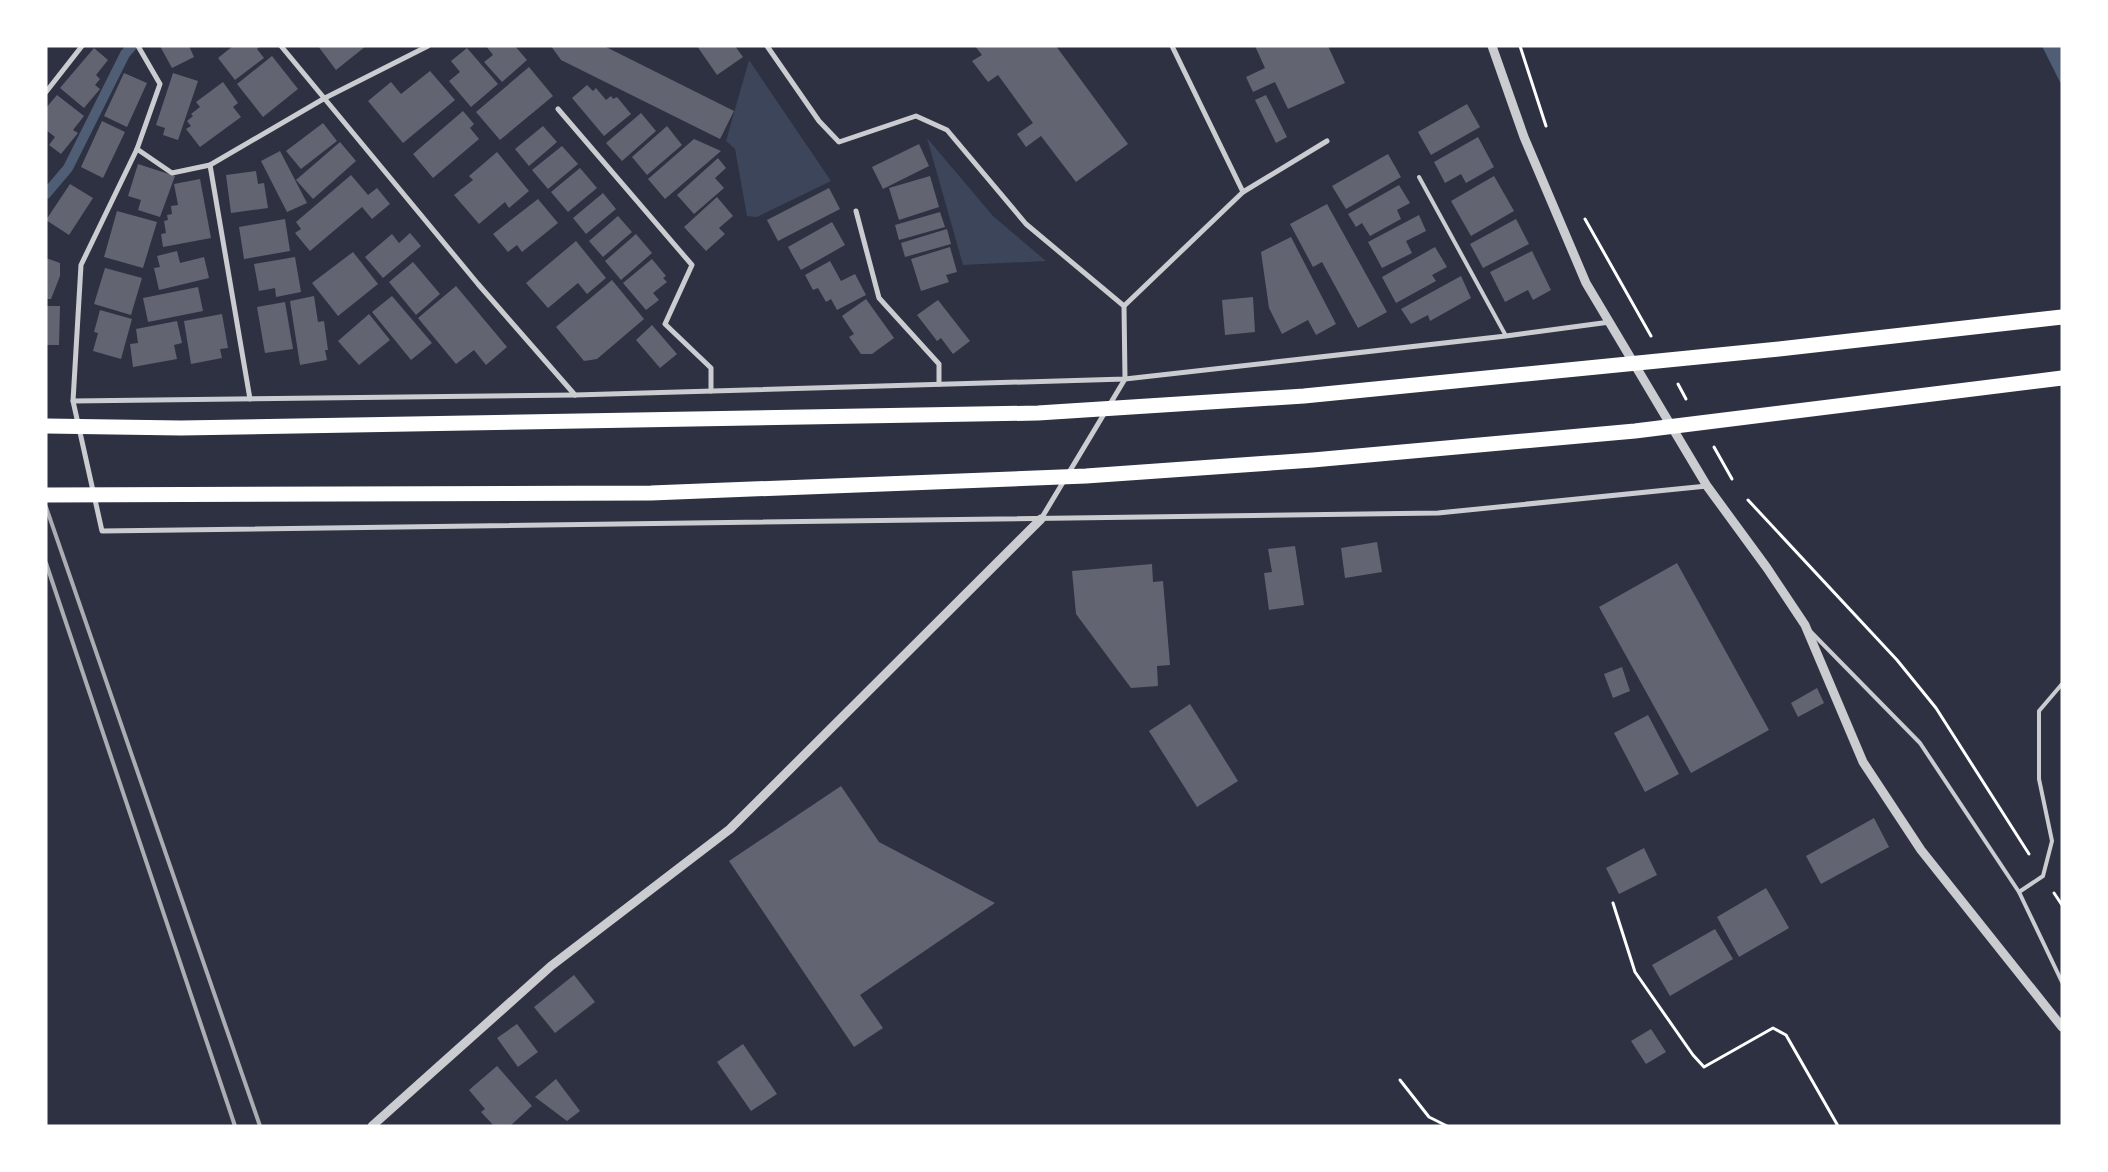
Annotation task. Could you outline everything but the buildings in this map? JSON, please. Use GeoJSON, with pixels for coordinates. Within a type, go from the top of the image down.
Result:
{"type":"FeatureCollection","features":[{"type":"Feature","properties":{"kind":"highway"},"geometry":{"type":"LineString","coordinates":[[46,426],[191,428],[1038,413],[1304,396],[1779,349],[2062,317]]}},
{"type":"Feature","properties":{"kind":"highway"},"geometry":{"type":"LineString","coordinates":[[46,495],[651,493],[1086,476],[1312,460],[1635,431],[2062,378]]}},
{"type":"Feature","properties":{"kind":"street"},"geometry":{"type":"LineString","coordinates":[[46,92],[82,46]]}},
{"type":"Feature","properties":{"kind":"street"},"geometry":{"type":"LineString","coordinates":[[138,46],[160,84],[137,148],[81,266],[72,401],[102,531],[1438,513],[1707,486]]}},
{"type":"Feature","properties":{"kind":"street"},"geometry":{"type":"LineString","coordinates":[[281,46],[478,284],[575,395]]}},
{"type":"Feature","properties":{"kind":"street"},"geometry":{"type":"LineString","coordinates":[[137,148],[172,173],[210,165],[325,98],[428,46]]}},
{"type":"Feature","properties":{"kind":"street"},"geometry":{"type":"LineString","coordinates":[[767,46],[819,121],[839,142],[916,116],[947,130],[1026,224],[1124,306]]}},
{"type":"Feature","properties":{"kind":"street"},"geometry":{"type":"LineString","coordinates":[[1172,46],[1243,192]]}},
{"type":"Feature","properties":{"kind":"street"},"geometry":{"type":"LineString","coordinates":[[1492,46],[1524,138],[1586,283],[1707,486],[1767,568],[1805,625],[1863,762],[1920,850],[2062,1027]]}},
{"type":"Feature","properties":{"kind":"street"},"geometry":{"type":"LineString","coordinates":[[558,109],[692,265],[666,324],[711,368],[711,391]]}},
{"type":"Feature","properties":{"kind":"street"},"geometry":{"type":"LineString","coordinates":[[372,1126],[551,966],[730,829],[1041,519],[1125,379],[1124,306],[1243,192],[1327,141]]}},
{"type":"Feature","properties":{"kind":"street"},"geometry":{"type":"LineString","coordinates":[[210,165],[250,398]]}},
{"type":"Feature","properties":{"kind":"street"},"geometry":{"type":"LineString","coordinates":[[856,211],[879,298],[939,364],[940,384]]}},
{"type":"Feature","properties":{"kind":"street"},"geometry":{"type":"LineString","coordinates":[[72,401],[575,395],[1125,379],[1506,336],[1610,322]]}},
{"type":"Feature","properties":{"kind":"lane"},"geometry":{"type":"LineString","coordinates":[[1419,177],[1506,336]]}},
{"type":"Feature","properties":{"kind":"lane"},"geometry":{"type":"LineString","coordinates":[[1805,625],[1920,743],[2019,892],[2062,982]]}},
{"type":"Feature","properties":{"kind":"lane"},"geometry":{"type":"LineString","coordinates":[[2019,892],[2043,876],[2052,841],[2039,779],[2039,711],[2062,684]]}},
{"type":"Feature","properties":{"kind":"path"},"geometry":{"type":"LineString","coordinates":[[1520,46],[1548,132]]}},
{"type":"Feature","properties":{"kind":"path"},"geometry":{"type":"LineString","coordinates":[[1582,212],[1652,338]]}},
{"type":"Feature","properties":{"kind":"path"},"geometry":{"type":"LineString","coordinates":[[1676,380],[1691,406]]}},
{"type":"Feature","properties":{"kind":"path"},"geometry":{"type":"LineString","coordinates":[[1710,440],[1734,482]]}},
{"type":"Feature","properties":{"kind":"path"},"geometry":{"type":"LineString","coordinates":[[1745,497],[1897,660],[1936,708],[2062,905]]}},
{"type":"Feature","properties":{"kind":"path"},"geometry":{"type":"LineString","coordinates":[[1613,903],[1635,972],[1693,1055],[1704,1066],[1773,1028],[1786,1036],[1838,1126]]}},
{"type":"Feature","properties":{"kind":"path"},"geometry":{"type":"LineString","coordinates":[[1400,1080],[1429,1117],[1447,1126]]}},
{"type":"Feature","properties":{"kind":"shaded area"},"geometry":{"type":"Polygon","coordinates":[[[2042,46],[2062,46],[2062,86],[2042,46]]]}},
{"type":"Feature","properties":{"kind":"shaded area"},"geometry":{"type":"Polygon","coordinates":[[[749,60],[831,181],[757,217],[747,216],[735,149],[726,141],[749,60]]]}},
{"type":"Feature","properties":{"kind":"shaded area"},"geometry":{"type":"Polygon","coordinates":[[[927,138],[993,216],[1046,261],[963,265],[927,138]]]}},
{"type":"Feature","properties":{"kind":"waterway"},"geometry":{"type":"LineString","coordinates":[[46,194],[68,168],[125,54],[132,46]]}},
{"type":"Feature","properties":{"kind":"railway"},"geometry":{"type":"LineString","coordinates":[[46,507],[260,1126]]}},
{"type":"Feature","properties":{"kind":"railway"},"geometry":{"type":"LineString","coordinates":[[46,563],[235,1126]]}}]}
